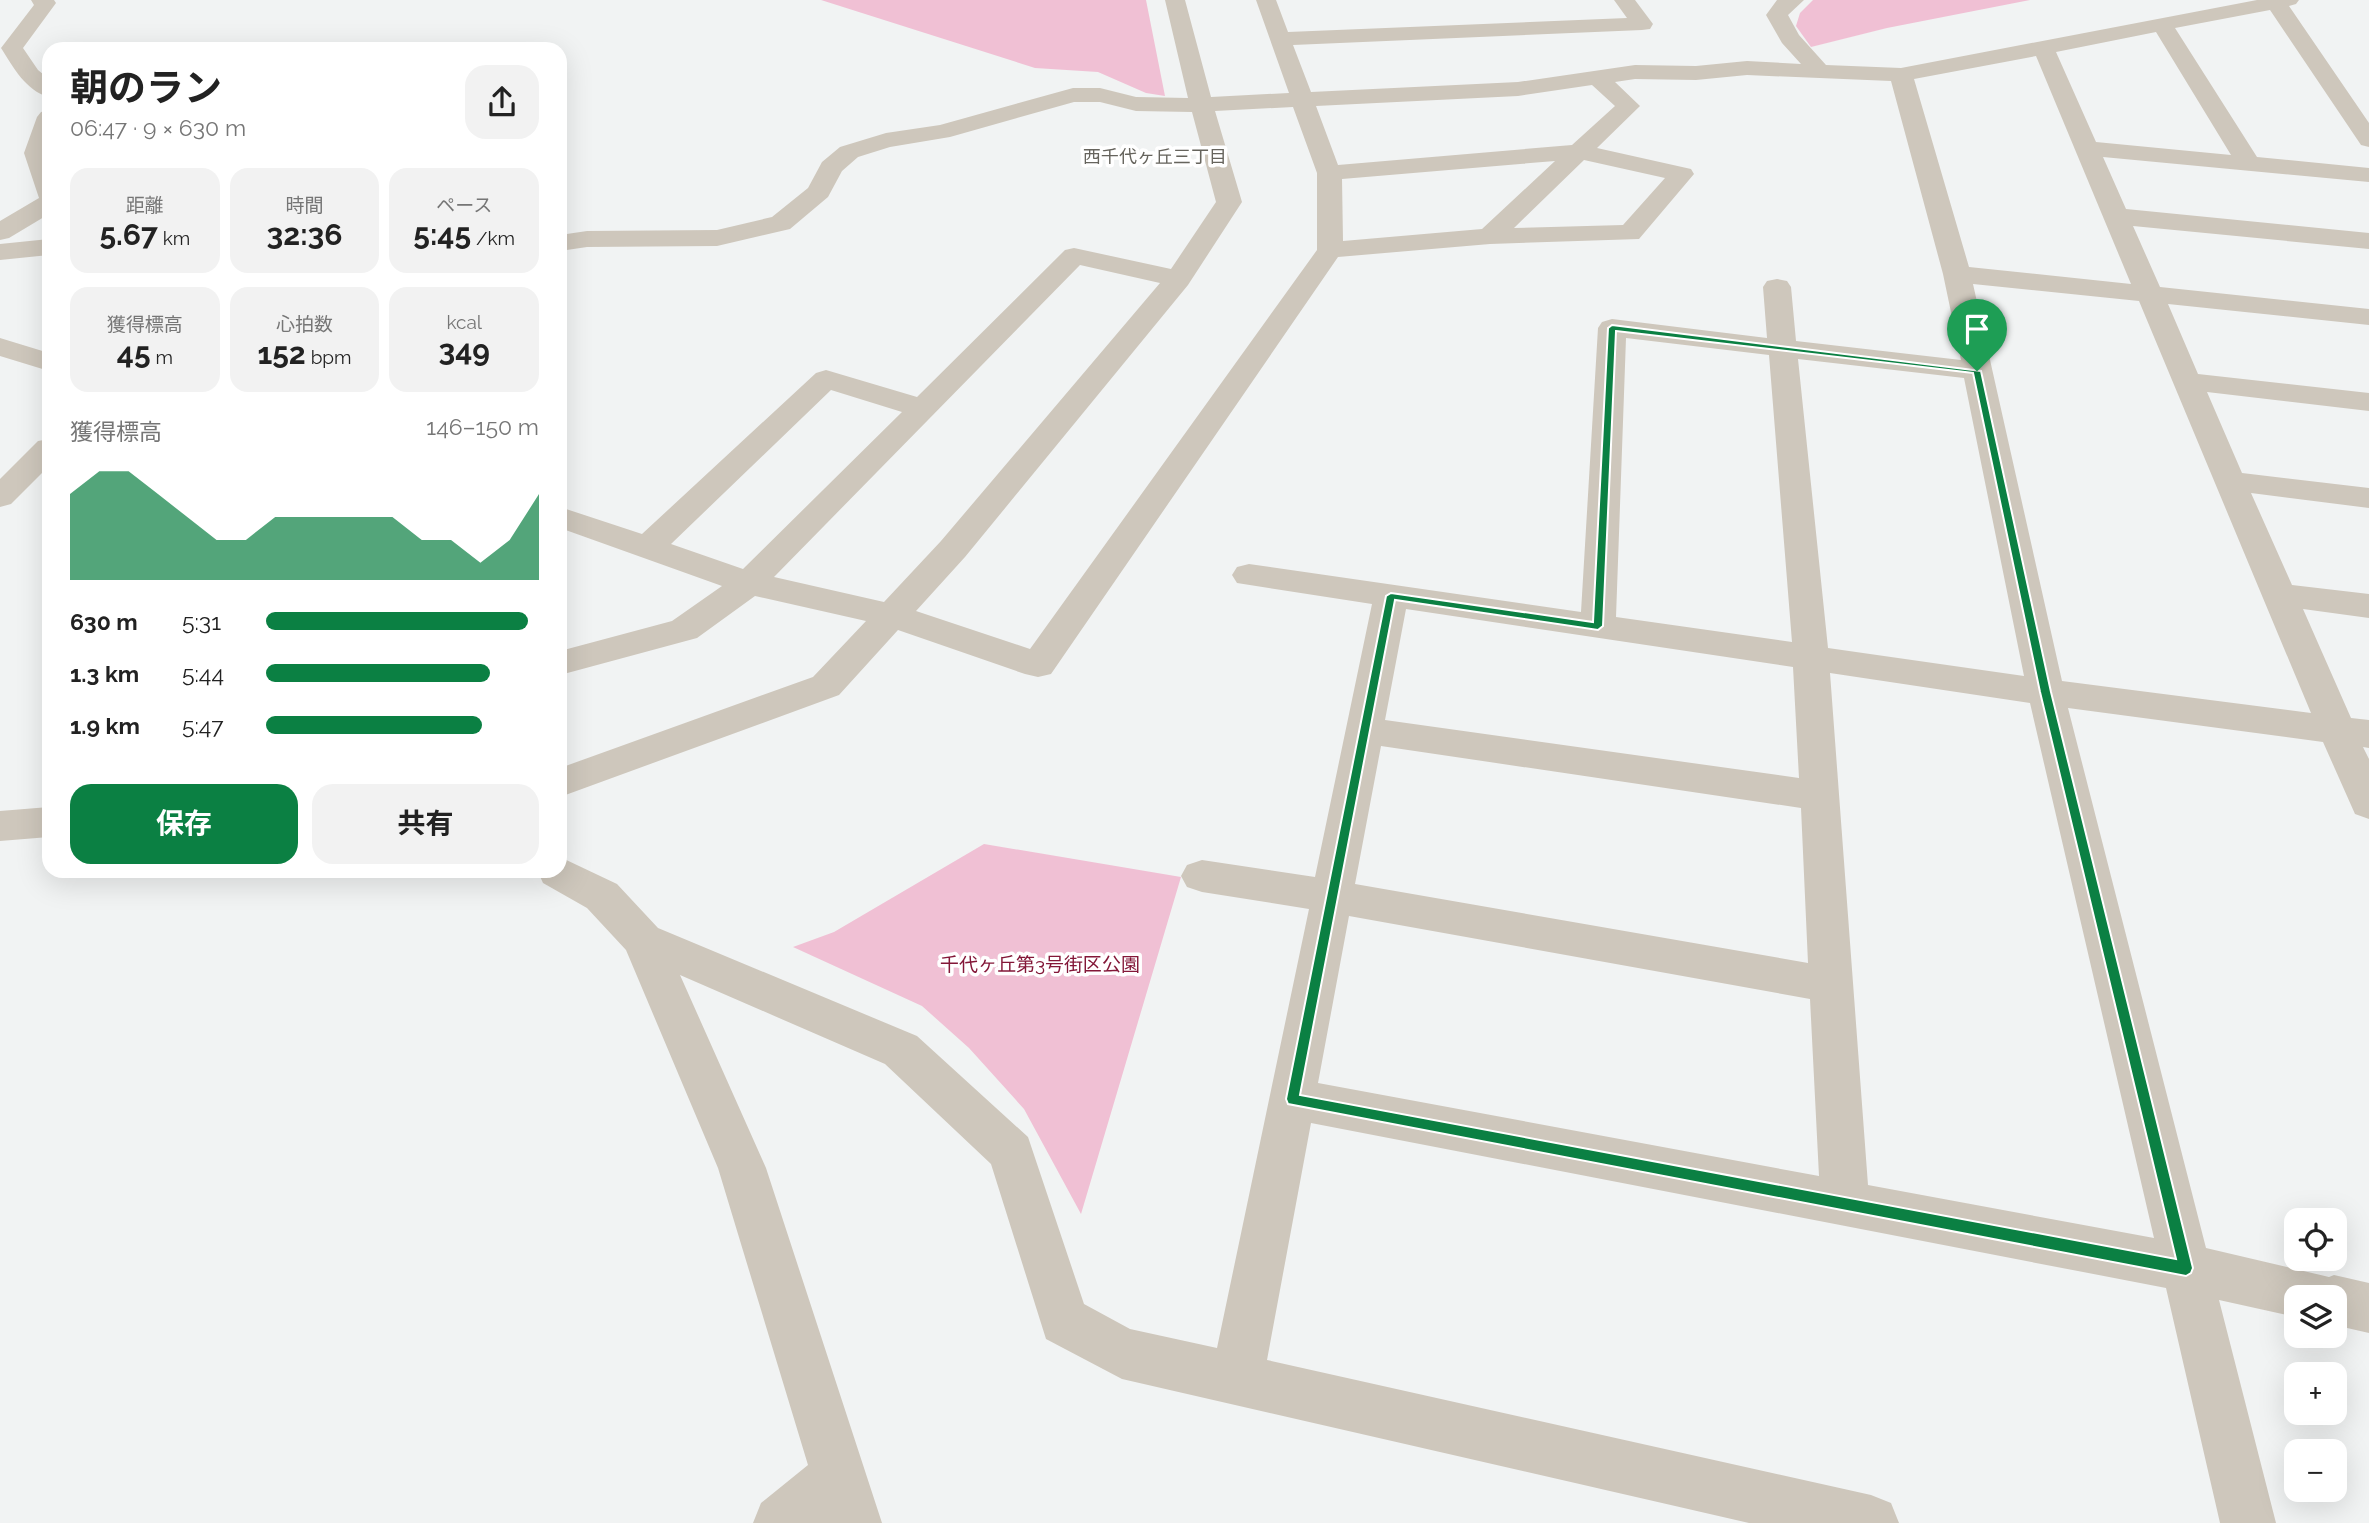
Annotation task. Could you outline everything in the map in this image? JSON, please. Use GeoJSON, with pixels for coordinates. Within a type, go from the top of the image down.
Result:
{"type":"FeatureCollection","features":[{"type":"Feature","properties":{"kind":"street"},"geometry":{"type":"LineString","coordinates":[[41,0],[46,3],[12,48],[30,75],[42,84]]}},
{"type":"Feature","properties":{"kind":"street"},"geometry":{"type":"LineString","coordinates":[[567,780],[826,687],[953,550],[1178,279],[1229,202],[1175,0]]}},
{"type":"Feature","properties":{"kind":"street"},"geometry":{"type":"LineString","coordinates":[[567,520],[749,583],[894,616],[1038,665],[1330,250],[1329,173],[1266,0]]}},
{"type":"Feature","properties":{"kind":"street"},"geometry":{"type":"LineString","coordinates":[[1280,39],[1642,24],[1624,0]]}},
{"type":"Feature","properties":{"kind":"street"},"geometry":{"type":"LineString","coordinates":[[1794,0],[1783,5],[1777,15],[1790,38],[1819,71]]}},
{"type":"Feature","properties":{"kind":"street"},"geometry":{"type":"LineString","coordinates":[[567,242],[587,239],[717,238],[781,223],[819,192],[831,167],[849,152],[886,140],[942,132],[1073,95],[1100,95],[1147,105],[1201,104],[1518,89],[1635,72],[1696,73],[1747,68],[1819,71],[1843,75],[1901,75],[2283,1],[2369,140]]}},
{"type":"Feature","properties":{"kind":"street"},"geometry":{"type":"LineString","coordinates":[[2162,24],[2249,164]]}},
{"type":"Feature","properties":{"kind":"street"},"geometry":{"type":"LineString","coordinates":[[2044,49],[2278,595],[2353,732],[2369,804]]}},
{"type":"Feature","properties":{"kind":"street"},"geometry":{"type":"LineString","coordinates":[[1901,75],[1957,274],[2046,692],[2248,1523]]}},
{"type":"Feature","properties":{"kind":"street"},"geometry":{"type":"LineString","coordinates":[[1490,236],[1628,106],[1596,76]]}},
{"type":"Feature","properties":{"kind":"street"},"geometry":{"type":"LineString","coordinates":[[42,136],[36,153],[42,172]]}},
{"type":"Feature","properties":{"kind":"street"},"geometry":{"type":"LineString","coordinates":[[2085,148],[2369,175]]}},
{"type":"Feature","properties":{"kind":"street"},"geometry":{"type":"LineString","coordinates":[[1329,173],[1580,152],[1682,174],[1630,233],[1490,236],[1330,250]]}},
{"type":"Feature","properties":{"kind":"street"},"geometry":{"type":"LineString","coordinates":[[0,232],[42,207]]}},
{"type":"Feature","properties":{"kind":"street"},"geometry":{"type":"LineString","coordinates":[[2115,216],[2369,241]]}},
{"type":"Feature","properties":{"kind":"street"},"geometry":{"type":"LineString","coordinates":[[0,252],[42,248]]}},
{"type":"Feature","properties":{"kind":"street"},"geometry":{"type":"LineString","coordinates":[[567,661],[684,631],[749,583],[1074,256],[1178,279]]}},
{"type":"Feature","properties":{"kind":"street"},"geometry":{"type":"LineString","coordinates":[[1957,274],[2369,317]]}},
{"type":"Feature","properties":{"kind":"street"},"geometry":{"type":"LineString","coordinates":[[1777,287],[1811,658],[1845,1204]]}},
{"type":"Feature","properties":{"kind":"street"},"geometry":{"type":"LineString","coordinates":[[1598,626],[1612,328],[1977,371]]}},
{"type":"Feature","properties":{"kind":"street"},"geometry":{"type":"LineString","coordinates":[[0,347],[42,360]]}},
{"type":"Feature","properties":{"kind":"street"},"geometry":{"type":"LineString","coordinates":[[646,549],[826,379],[922,408]]}},
{"type":"Feature","properties":{"kind":"street"},"geometry":{"type":"LineString","coordinates":[[2186,381],[2369,402]]}},
{"type":"Feature","properties":{"kind":"street"},"geometry":{"type":"LineString","coordinates":[[0,498],[42,455]]}},
{"type":"Feature","properties":{"kind":"street"},"geometry":{"type":"LineString","coordinates":[[2230,481],[2369,498]]}},
{"type":"Feature","properties":{"kind":"street"},"geometry":{"type":"LineString","coordinates":[[1249,575],[2046,692],[2353,732]]}},
{"type":"Feature","properties":{"kind":"street"},"geometry":{"type":"LineString","coordinates":[[2278,595],[2369,607]]}},
{"type":"Feature","properties":{"kind":"street"},"geometry":{"type":"LineString","coordinates":[[1237,1379],[1391,596]]}},
{"type":"Feature","properties":{"kind":"street"},"geometry":{"type":"LineString","coordinates":[[1364,730],[1819,796]]}},
{"type":"Feature","properties":{"kind":"street"},"geometry":{"type":"LineString","coordinates":[[0,826],[42,823]]}},
{"type":"Feature","properties":{"kind":"street"},"geometry":{"type":"LineString","coordinates":[[1202,876],[1332,896],[1831,985]]}},
{"type":"Feature","properties":{"kind":"street"},"geometry":{"type":"LineString","coordinates":[[567,877],[602,896],[643,940],[742,1168],[846,1499],[782,1523]]}},
{"type":"Feature","properties":{"kind":"street"},"geometry":{"type":"LineString","coordinates":[[643,940],[901,1050],[1011,1152],[1064,1321],[1122,1353],[1871,1523]]}},
{"type":"Feature","properties":{"kind":"street"},"geometry":{"type":"LineString","coordinates":[[1292,1099],[2186,1268],[2284,1290]]}},
{"type":"Feature","properties":{"kind":"street"},"geometry":{"type":"LineString","coordinates":[[2347,1303],[2369,1308]]}},
{"type":"Feature","properties":{"kind":"green space"},"geometry":{"type":"Polygon","coordinates":[[[821,0],[1146,0],[1165,96],[1146,93],[1098,72],[1035,68],[821,0]]]}},
{"type":"Feature","properties":{"kind":"green space"},"geometry":{"type":"Polygon","coordinates":[[[1813,0],[2030,0],[1887,28],[1811,47],[1796,26],[1800,13],[1813,0]]]}},
{"type":"Feature","properties":{"kind":"green space","name":"千代ヶ丘第3号街区公園"},"geometry":{"type":"Polygon","coordinates":[[[984,844],[1181,877],[1081,1214],[1024,1109],[969,1048],[922,1006],[793,947],[834,932],[984,844]]]}},
{"type":"Feature","properties":{"kind":"district","name":"西千代ヶ丘三丁目"},"geometry":{"type":"Point","coordinates":[1155,156]}},
{"type":"Feature","properties":{"kind":"route"},"geometry":{"type":"LineString","coordinates":[[1612,328],[1977,371],[2046,692],[2186,1268],[1292,1099],[1391,596],[1598,626],[1612,328]]}}]}
